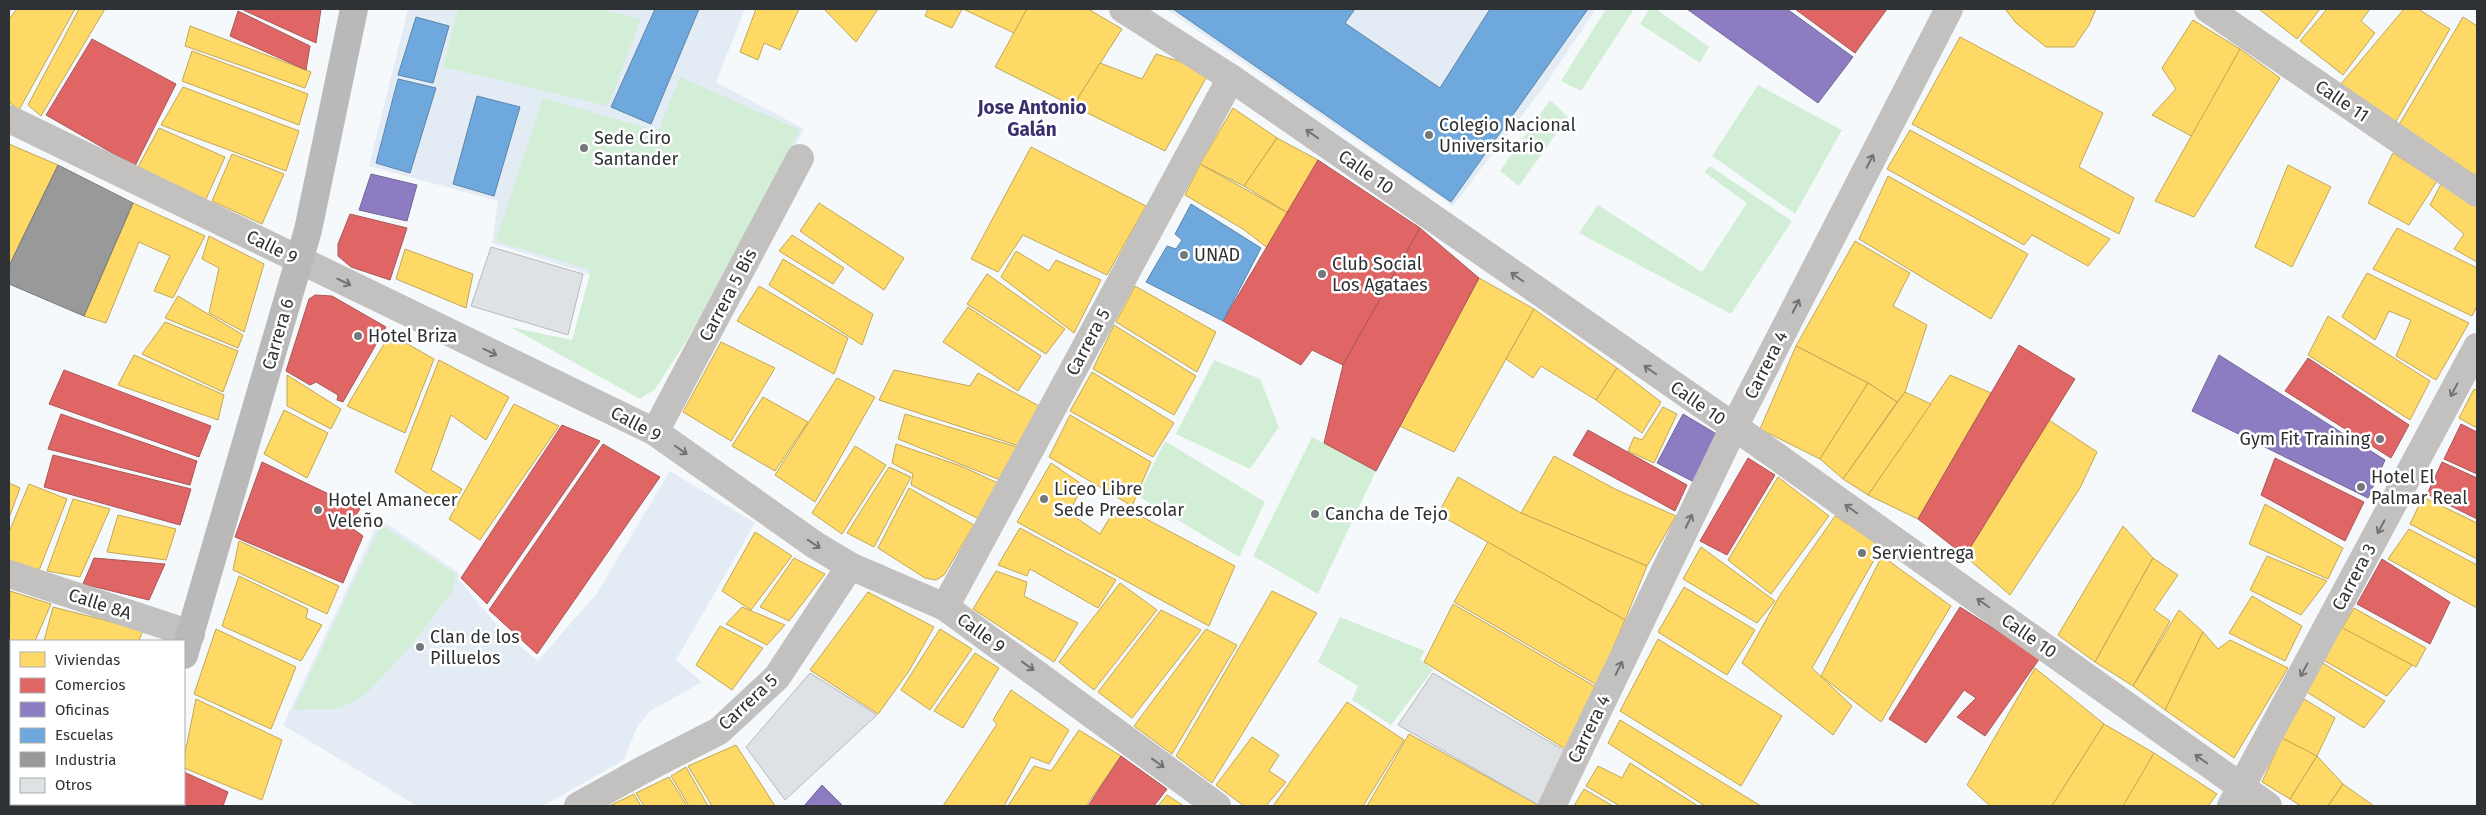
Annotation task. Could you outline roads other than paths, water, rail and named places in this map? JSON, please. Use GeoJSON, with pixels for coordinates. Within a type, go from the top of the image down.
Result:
{"type":"FeatureCollection","features":[{"type":"Feature","properties":{"kind":"main road","name":"Carrera 6"},"geometry":{"type":"LineString","coordinates":[[187,645],[300,260],[354,9]]}},
{"type":"Feature","properties":{"kind":"street","name":"Calle 10"},"geometry":{"type":"LineString","coordinates":[[1123,9],[1231,78],[1734,427],[2236,796],[2268,806]]}},
{"type":"Feature","properties":{"kind":"street","name":"Carrera 4"},"geometry":{"type":"LineString","coordinates":[[1552,806],[1734,427],[1949,9]]}},
{"type":"Feature","properties":{"kind":"street","name":"Calle 11"},"geometry":{"type":"LineString","coordinates":[[2208,9],[2477,193]]}},
{"type":"Feature","properties":{"kind":"street","name":"Carrera 5"},"geometry":{"type":"LineString","coordinates":[[946,607],[1231,78]]}},
{"type":"Feature","properties":{"kind":"street","name":"Calle 9"},"geometry":{"type":"LineString","coordinates":[[9,118],[655,432],[815,545],[850,566],[946,607],[1217,806]]}},
{"type":"Feature","properties":{"kind":"street","name":"Carrera 5 Bis"},"geometry":{"type":"LineString","coordinates":[[655,432],[800,158]]}},
{"type":"Feature","properties":{"kind":"street","name":"Carrera 3"},"geometry":{"type":"LineString","coordinates":[[2236,796],[2477,347]]}},
{"type":"Feature","properties":{"kind":"street","name":"Carrera 5"},"geometry":{"type":"LineString","coordinates":[[578,806],[640,771],[719,731],[777,677],[850,566]]}},
{"type":"Feature","properties":{"kind":"street","name":"Calle 8A"},"geometry":{"type":"LineString","coordinates":[[9,574],[174,640]]}},
{"type":"Feature","properties":{"kind":"place","name":"Colegio Nacional Universitario"},"geometry":{"type":"Point","coordinates":[1429,135]}},
{"type":"Feature","properties":{"kind":"place","name":"Sede Ciro Santander"},"geometry":{"type":"Point","coordinates":[584,148]}},
{"type":"Feature","properties":{"kind":"place","name":"UNAD"},"geometry":{"type":"Point","coordinates":[1184,255]}},
{"type":"Feature","properties":{"kind":"place","name":"Club Social Los Agataes"},"geometry":{"type":"Point","coordinates":[1322,274]}},
{"type":"Feature","properties":{"kind":"place","name":"Hotel Briza"},"geometry":{"type":"Point","coordinates":[358,336]}},
{"type":"Feature","properties":{"kind":"place","name":"Gym Fit Training"},"geometry":{"type":"Point","coordinates":[2380,439]}},
{"type":"Feature","properties":{"kind":"place","name":"Hotel El Palmar Real"},"geometry":{"type":"Point","coordinates":[2361,487]}},
{"type":"Feature","properties":{"kind":"place","name":"Liceo Libre Sede Preescolar"},"geometry":{"type":"Point","coordinates":[1044,499]}},
{"type":"Feature","properties":{"kind":"place","name":"Hotel Amanecer Veleño"},"geometry":{"type":"Point","coordinates":[318,510]}},
{"type":"Feature","properties":{"kind":"place","name":"Cancha de Tejo"},"geometry":{"type":"Point","coordinates":[1315,514]}},
{"type":"Feature","properties":{"kind":"place","name":"Servientrega"},"geometry":{"type":"Point","coordinates":[1862,553]}},
{"type":"Feature","properties":{"kind":"place","name":"Clan de los Pilluelos"},"geometry":{"type":"Point","coordinates":[420,647]}},
{"type":"Feature","properties":{"kind":"district","name":"Jose Antonio Galán"},"geometry":{"type":"Point","coordinates":[1032,118]}}]}
